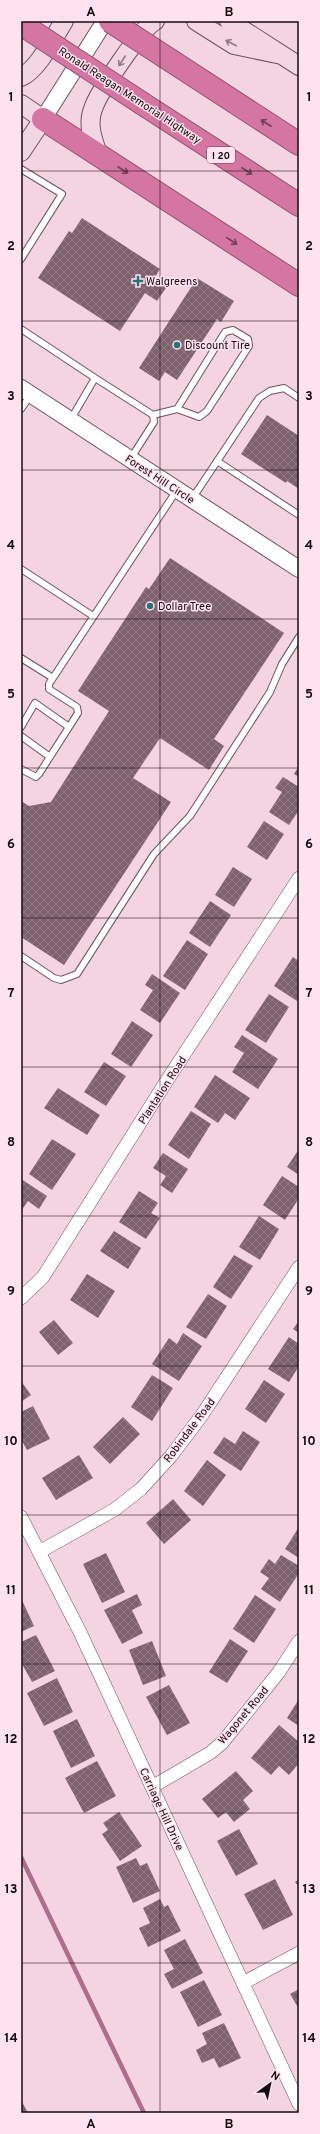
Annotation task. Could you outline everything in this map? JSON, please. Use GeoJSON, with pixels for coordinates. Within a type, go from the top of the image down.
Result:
{"type":"FeatureCollection","features":[{"type":"Feature","properties":{"kind":"highway"},"geometry":{"type":"LineString","coordinates":[[110,21],[299,144]]}},
{"type":"Feature","properties":{"kind":"highway","name":"Ronald Reagan Memorial Highway"},"geometry":{"type":"LineString","coordinates":[[21,24],[299,205]]}},
{"type":"Feature","properties":{"kind":"highway"},"geometry":{"type":"LineString","coordinates":[[43,119],[299,285]]}},
{"type":"Feature","properties":{"kind":"main road"},"geometry":{"type":"LineString","coordinates":[[21,77],[26,75],[36,64],[64,21]]}},
{"type":"Feature","properties":{"kind":"main road"},"geometry":{"type":"LineString","coordinates":[[98,154],[91,128],[92,109],[140,34],[155,21]]}},
{"type":"Feature","properties":{"kind":"main road"},"geometry":{"type":"LineString","coordinates":[[196,21],[234,45],[282,56]]}},
{"type":"Feature","properties":{"kind":"main road"},"geometry":{"type":"LineString","coordinates":[[229,21],[299,66]]}},
{"type":"Feature","properties":{"kind":"main road"},"geometry":{"type":"LineString","coordinates":[[21,104],[43,119],[21,152]]}},
{"type":"Feature","properties":{"kind":"street"},"geometry":{"type":"LineString","coordinates":[[43,119],[105,21]]}},
{"type":"Feature","properties":{"kind":"street","name":"Forest Hill Circle"},"geometry":{"type":"LineString","coordinates":[[26,391],[299,569]]}},
{"type":"Feature","properties":{"kind":"street","name":"Plantation Road"},"geometry":{"type":"LineString","coordinates":[[21,1298],[43,1277],[169,1078],[299,878]]}},
{"type":"Feature","properties":{"kind":"street","name":"Robindale Road"},"geometry":{"type":"LineString","coordinates":[[39,1552],[114,1510],[141,1489],[171,1456],[202,1415],[299,1267]]}},
{"type":"Feature","properties":{"kind":"street","name":"Carriage Hill Drive"},"geometry":{"type":"LineString","coordinates":[[21,1517],[80,1632],[299,2104]]}},
{"type":"Feature","properties":{"kind":"street","name":"Wagonet Road"},"geometry":{"type":"LineString","coordinates":[[152,1787],[210,1753],[222,1742],[279,1672],[299,1641]]}},
{"type":"Feature","properties":{"kind":"street"},"geometry":{"type":"LineString","coordinates":[[243,1983],[299,1953]]}},
{"type":"Feature","properties":{"kind":"lane"},"geometry":{"type":"LineString","coordinates":[[21,169],[62,194],[21,259]]}},
{"type":"Feature","properties":{"kind":"lane"},"geometry":{"type":"LineString","coordinates":[[21,329],[153,415],[177,410],[199,417],[207,411],[249,346],[248,339],[233,330],[224,332],[177,410]]}},
{"type":"Feature","properties":{"kind":"lane"},"geometry":{"type":"LineString","coordinates":[[70,420],[95,378]]}},
{"type":"Feature","properties":{"kind":"lane"},"geometry":{"type":"LineString","coordinates":[[192,500],[259,398],[270,391],[284,388],[299,398]]}},
{"type":"Feature","properties":{"kind":"lane"},"geometry":{"type":"LineString","coordinates":[[21,409],[26,391]]}},
{"type":"Feature","properties":{"kind":"lane"},"geometry":{"type":"LineString","coordinates":[[130,459],[154,422],[153,415]]}},
{"type":"Feature","properties":{"kind":"lane"},"geometry":{"type":"LineString","coordinates":[[217,461],[299,515]]}},
{"type":"Feature","properties":{"kind":"lane"},"geometry":{"type":"LineString","coordinates":[[21,769],[36,777],[70,727],[79,710],[50,689],[49,684],[177,490]]}},
{"type":"Feature","properties":{"kind":"lane"},"geometry":{"type":"LineString","coordinates":[[21,569],[93,616]]}},
{"type":"Feature","properties":{"kind":"lane"},"geometry":{"type":"LineString","coordinates":[[21,956],[54,978],[61,980],[78,974],[154,854],[190,816],[270,692],[282,664],[299,636]]}},
{"type":"Feature","properties":{"kind":"lane"},"geometry":{"type":"LineString","coordinates":[[21,658],[53,678]]}},
{"type":"Feature","properties":{"kind":"lane"},"geometry":{"type":"LineString","coordinates":[[21,727],[35,703],[70,727]]}},
{"type":"Feature","properties":{"kind":"lane"},"geometry":{"type":"LineString","coordinates":[[21,736],[50,757]]}},
{"type":"Feature","properties":{"kind":"building","name":"Walgreens"},"geometry":{"type":"Polygon","coordinates":[[[82,218],[160,269],[155,277],[168,285],[157,301],[145,293],[120,331],[38,278],[69,231],[72,233],[82,218]]]}},
{"type":"Feature","properties":{"kind":"building","name":"Discount Tire"},"geometry":{"type":"Polygon","coordinates":[[[197,278],[234,301],[221,322],[217,319],[177,380],[165,372],[159,381],[139,368],[197,278]]]}},
{"type":"Feature","properties":{"kind":"building"},"geometry":{"type":"Polygon","coordinates":[[[267,415],[299,436],[299,489],[287,481],[286,483],[241,454],[267,415]]]}},
{"type":"Feature","properties":{"kind":"building"},"geometry":{"type":"Polygon","coordinates":[[[170,558],[284,633],[214,739],[224,746],[209,770],[160,738],[133,778],[171,802],[64,965],[21,937],[21,801],[29,806],[51,802],[109,711],[78,691],[146,587],[149,589],[170,558]]]}},
{"type":"Feature","properties":{"kind":"building"},"geometry":{"type":"Polygon","coordinates":[[[299,766],[299,777],[294,774],[299,766]]]}},
{"type":"Feature","properties":{"kind":"building"},"geometry":{"type":"Polygon","coordinates":[[[283,777],[299,787],[299,810],[289,825],[269,812],[282,792],[275,788],[283,777]]]}},
{"type":"Feature","properties":{"kind":"building"},"geometry":{"type":"Polygon","coordinates":[[[264,821],[284,834],[267,860],[247,847],[264,821]]]}},
{"type":"Feature","properties":{"kind":"building"},"geometry":{"type":"Polygon","coordinates":[[[233,867],[252,879],[234,907],[215,895],[233,867]]]}},
{"type":"Feature","properties":{"kind":"building"},"geometry":{"type":"Polygon","coordinates":[[[210,901],[231,915],[210,947],[189,933],[210,901]]]}},
{"type":"Feature","properties":{"kind":"building"},"geometry":{"type":"Polygon","coordinates":[[[187,940],[208,954],[185,990],[163,976],[187,940]]]}},
{"type":"Feature","properties":{"kind":"building"},"geometry":{"type":"Polygon","coordinates":[[[293,957],[299,961],[299,998],[297,1001],[274,986],[293,957]]]}},
{"type":"Feature","properties":{"kind":"building"},"geometry":{"type":"Polygon","coordinates":[[[152,974],[180,993],[160,1023],[140,1010],[153,990],[145,985],[152,974]]]}},
{"type":"Feature","properties":{"kind":"building"},"geometry":{"type":"Polygon","coordinates":[[[269,994],[289,1007],[266,1043],[245,1030],[269,994]]]}},
{"type":"Feature","properties":{"kind":"building"},"geometry":{"type":"Polygon","coordinates":[[[132,1021],[153,1035],[131,1067],[111,1054],[132,1021]]]}},
{"type":"Feature","properties":{"kind":"building"},"geometry":{"type":"Polygon","coordinates":[[[242,1035],[278,1059],[258,1089],[232,1072],[244,1053],[234,1047],[242,1035]]]}},
{"type":"Feature","properties":{"kind":"building"},"geometry":{"type":"Polygon","coordinates":[[[104,1062],[126,1076],[106,1106],[84,1092],[104,1062]]]}},
{"type":"Feature","properties":{"kind":"building"},"geometry":{"type":"Polygon","coordinates":[[[215,1075],[250,1098],[235,1120],[225,1113],[218,1123],[194,1107],[215,1075]]]}},
{"type":"Feature","properties":{"kind":"building"},"geometry":{"type":"Polygon","coordinates":[[[58,1088],[100,1115],[87,1135],[44,1108],[58,1088]]]}},
{"type":"Feature","properties":{"kind":"building"},"geometry":{"type":"Polygon","coordinates":[[[191,1111],[211,1124],[189,1159],[168,1145],[191,1111]]]}},
{"type":"Feature","properties":{"kind":"building"},"geometry":{"type":"Polygon","coordinates":[[[52,1139],[76,1154],[52,1190],[29,1174],[52,1139]]]}},
{"type":"Feature","properties":{"kind":"building"},"geometry":{"type":"Polygon","coordinates":[[[299,1149],[299,1175],[287,1167],[299,1149]]]}},
{"type":"Feature","properties":{"kind":"building"},"geometry":{"type":"Polygon","coordinates":[[[163,1153],[188,1169],[172,1193],[160,1185],[166,1176],[153,1168],[163,1153]]]}},
{"type":"Feature","properties":{"kind":"building"},"geometry":{"type":"Polygon","coordinates":[[[282,1176],[299,1187],[299,1198],[285,1220],[263,1205],[282,1176]]]}},
{"type":"Feature","properties":{"kind":"building"},"geometry":{"type":"Polygon","coordinates":[[[21,1179],[47,1196],[39,1209],[28,1201],[21,1211],[21,1179]]]}},
{"type":"Feature","properties":{"kind":"building"},"geometry":{"type":"Polygon","coordinates":[[[139,1191],[158,1203],[151,1213],[160,1218],[146,1239],[119,1222],[139,1191]]]}},
{"type":"Feature","properties":{"kind":"building"},"geometry":{"type":"Polygon","coordinates":[[[259,1216],[279,1229],[260,1260],[239,1247],[259,1216]]]}},
{"type":"Feature","properties":{"kind":"building"},"geometry":{"type":"Polygon","coordinates":[[[114,1231],[141,1248],[128,1269],[100,1251],[114,1231]]]}},
{"type":"Feature","properties":{"kind":"building"},"geometry":{"type":"Polygon","coordinates":[[[234,1255],[253,1266],[231,1299],[213,1287],[234,1255]]]}},
{"type":"Feature","properties":{"kind":"building"},"geometry":{"type":"Polygon","coordinates":[[[87,1274],[115,1291],[98,1318],[70,1300],[87,1274]]]}},
{"type":"Feature","properties":{"kind":"building"},"geometry":{"type":"Polygon","coordinates":[[[208,1294],[227,1306],[206,1339],[186,1327],[208,1294]]]}},
{"type":"Feature","properties":{"kind":"building"},"geometry":{"type":"Polygon","coordinates":[[[54,1320],[73,1343],[58,1355],[39,1332],[54,1320]]]}},
{"type":"Feature","properties":{"kind":"building"},"geometry":{"type":"Polygon","coordinates":[[[299,1321],[299,1333],[293,1329],[299,1321]]]}},
{"type":"Feature","properties":{"kind":"building"},"geometry":{"type":"Polygon","coordinates":[[[183,1333],[202,1346],[179,1381],[152,1364],[169,1338],[177,1344],[183,1333]]]}},
{"type":"Feature","properties":{"kind":"building"},"geometry":{"type":"Polygon","coordinates":[[[289,1337],[299,1344],[299,1366],[289,1382],[268,1369],[289,1337]]]}},
{"type":"Feature","properties":{"kind":"building"},"geometry":{"type":"Polygon","coordinates":[[[152,1375],[173,1388],[152,1421],[131,1407],[152,1375]]]}},
{"type":"Feature","properties":{"kind":"building"},"geometry":{"type":"Polygon","coordinates":[[[264,1380],[285,1394],[266,1423],[245,1409],[264,1380]]]}},
{"type":"Feature","properties":{"kind":"building"},"geometry":{"type":"Polygon","coordinates":[[[21,1381],[31,1395],[21,1402],[21,1381]]]}},
{"type":"Feature","properties":{"kind":"building"},"geometry":{"type":"Polygon","coordinates":[[[33,1406],[50,1439],[27,1450],[21,1439],[21,1412],[33,1406]]]}},
{"type":"Feature","properties":{"kind":"building"},"geometry":{"type":"Polygon","coordinates":[[[123,1417],[140,1434],[110,1464],[93,1447],[123,1417]]]}},
{"type":"Feature","properties":{"kind":"building"},"geometry":{"type":"Polygon","coordinates":[[[243,1431],[260,1442],[241,1471],[213,1453],[224,1437],[235,1444],[243,1431]]]}},
{"type":"Feature","properties":{"kind":"building"},"geometry":{"type":"Polygon","coordinates":[[[79,1455],[93,1478],[56,1500],[42,1478],[79,1455]]]}},
{"type":"Feature","properties":{"kind":"building"},"geometry":{"type":"Polygon","coordinates":[[[207,1460],[226,1475],[203,1506],[184,1491],[207,1460]]]}},
{"type":"Feature","properties":{"kind":"building"},"geometry":{"type":"Polygon","coordinates":[[[173,1499],[191,1520],[164,1544],[146,1523],[173,1499]]]}},
{"type":"Feature","properties":{"kind":"building"},"geometry":{"type":"Polygon","coordinates":[[[299,1527],[299,1558],[285,1549],[299,1527]]]}},
{"type":"Feature","properties":{"kind":"building"},"geometry":{"type":"Polygon","coordinates":[[[106,1553],[125,1592],[102,1603],[83,1564],[106,1553]]]}},
{"type":"Feature","properties":{"kind":"building"},"geometry":{"type":"Polygon","coordinates":[[[281,1555],[299,1566],[299,1573],[280,1602],[261,1589],[269,1578],[260,1572],[269,1559],[275,1564],[281,1555]]]}},
{"type":"Feature","properties":{"kind":"building"},"geometry":{"type":"Polygon","coordinates":[[[137,1594],[142,1605],[132,1610],[143,1633],[122,1644],[104,1610],[137,1594]]]}},
{"type":"Feature","properties":{"kind":"building"},"geometry":{"type":"Polygon","coordinates":[[[255,1595],[276,1609],[254,1643],[233,1629],[255,1595]]]}},
{"type":"Feature","properties":{"kind":"building"},"geometry":{"type":"Polygon","coordinates":[[[21,1598],[34,1626],[21,1632],[21,1598]]]}},
{"type":"Feature","properties":{"kind":"building"},"geometry":{"type":"Polygon","coordinates":[[[36,1635],[55,1671],[32,1682],[21,1662],[21,1642],[36,1635]]]}},
{"type":"Feature","properties":{"kind":"building"},"geometry":{"type":"Polygon","coordinates":[[[230,1639],[248,1651],[227,1683],[209,1672],[230,1639]]]}},
{"type":"Feature","properties":{"kind":"building"},"geometry":{"type":"Polygon","coordinates":[[[152,1641],[166,1676],[143,1685],[129,1650],[152,1641]]]}},
{"type":"Feature","properties":{"kind":"building"},"geometry":{"type":"Polygon","coordinates":[[[57,1678],[73,1712],[44,1726],[27,1693],[57,1678]]]}},
{"type":"Feature","properties":{"kind":"building"},"geometry":{"type":"Polygon","coordinates":[[[169,1685],[190,1723],[167,1735],[146,1697],[169,1685]]]}},
{"type":"Feature","properties":{"kind":"building"},"geometry":{"type":"Polygon","coordinates":[[[299,1699],[299,1726],[287,1718],[299,1699]]]}},
{"type":"Feature","properties":{"kind":"building"},"geometry":{"type":"Polygon","coordinates":[[[77,1719],[95,1756],[71,1768],[53,1731],[77,1719]]]}},
{"type":"Feature","properties":{"kind":"building"},"geometry":{"type":"Polygon","coordinates":[[[279,1725],[299,1742],[299,1763],[289,1775],[279,1766],[271,1775],[251,1758],[279,1725]]]}},
{"type":"Feature","properties":{"kind":"building"},"geometry":{"type":"Polygon","coordinates":[[[97,1761],[116,1796],[84,1813],[65,1778],[97,1761]]]}},
{"type":"Feature","properties":{"kind":"building"},"geometry":{"type":"Polygon","coordinates":[[[236,1771],[253,1791],[243,1800],[250,1809],[234,1822],[226,1812],[218,1818],[202,1799],[236,1771]]]}},
{"type":"Feature","properties":{"kind":"building"},"geometry":{"type":"Polygon","coordinates":[[[119,1812],[142,1846],[120,1861],[102,1834],[108,1830],[103,1823],[119,1812]]]}},
{"type":"Feature","properties":{"kind":"building"},"geometry":{"type":"Polygon","coordinates":[[[239,1829],[258,1864],[236,1876],[217,1841],[239,1829]]]}},
{"type":"Feature","properties":{"kind":"building"},"geometry":{"type":"Polygon","coordinates":[[[136,1858],[140,1866],[147,1863],[160,1891],[133,1903],[116,1867],[136,1858]]]}},
{"type":"Feature","properties":{"kind":"building"},"geometry":{"type":"Polygon","coordinates":[[[275,1879],[293,1915],[263,1930],[244,1894],[275,1879]]]}},
{"type":"Feature","properties":{"kind":"building"},"geometry":{"type":"Polygon","coordinates":[[[299,1879],[299,1887],[295,1882],[299,1879]]]}},
{"type":"Feature","properties":{"kind":"building"},"geometry":{"type":"Polygon","coordinates":[[[160,1899],[164,1907],[168,1905],[181,1931],[148,1947],[139,1928],[150,1923],[143,1908],[160,1899]]]}},
{"type":"Feature","properties":{"kind":"building"},"geometry":{"type":"Polygon","coordinates":[[[185,1939],[203,1973],[172,1989],[164,1974],[174,1969],[164,1950],[185,1939]]]}},
{"type":"Feature","properties":{"kind":"building"},"geometry":{"type":"Polygon","coordinates":[[[204,1980],[222,2015],[198,2027],[180,1992],[204,1980]]]}},
{"type":"Feature","properties":{"kind":"building"},"geometry":{"type":"Polygon","coordinates":[[[299,1989],[299,2009],[290,1994],[299,1989]]]}},
{"type":"Feature","properties":{"kind":"building"},"geometry":{"type":"Polygon","coordinates":[[[224,2023],[241,2058],[219,2068],[214,2058],[202,2063],[196,2050],[207,2044],[202,2033],[224,2023]]]}},
{"type":"Feature","properties":{"kind":"building"},"geometry":{"type":"Polygon","coordinates":[[[21,2100],[28,2113],[21,2113],[21,2100]]]}},
{"type":"Feature","properties":{"kind":"waterway"},"geometry":{"type":"LineString","coordinates":[[21,1857],[144,2113]]}},
{"type":"Feature","properties":{"kind":"place","name":"Walgreens"},"geometry":{"type":"Point","coordinates":[138,281]}},
{"type":"Feature","properties":{"kind":"place","name":"Discount Tire"},"geometry":{"type":"Point","coordinates":[177,345]}},
{"type":"Feature","properties":{"kind":"place","name":"Dollar Tree"},"geometry":{"type":"Point","coordinates":[150,606]}}]}
